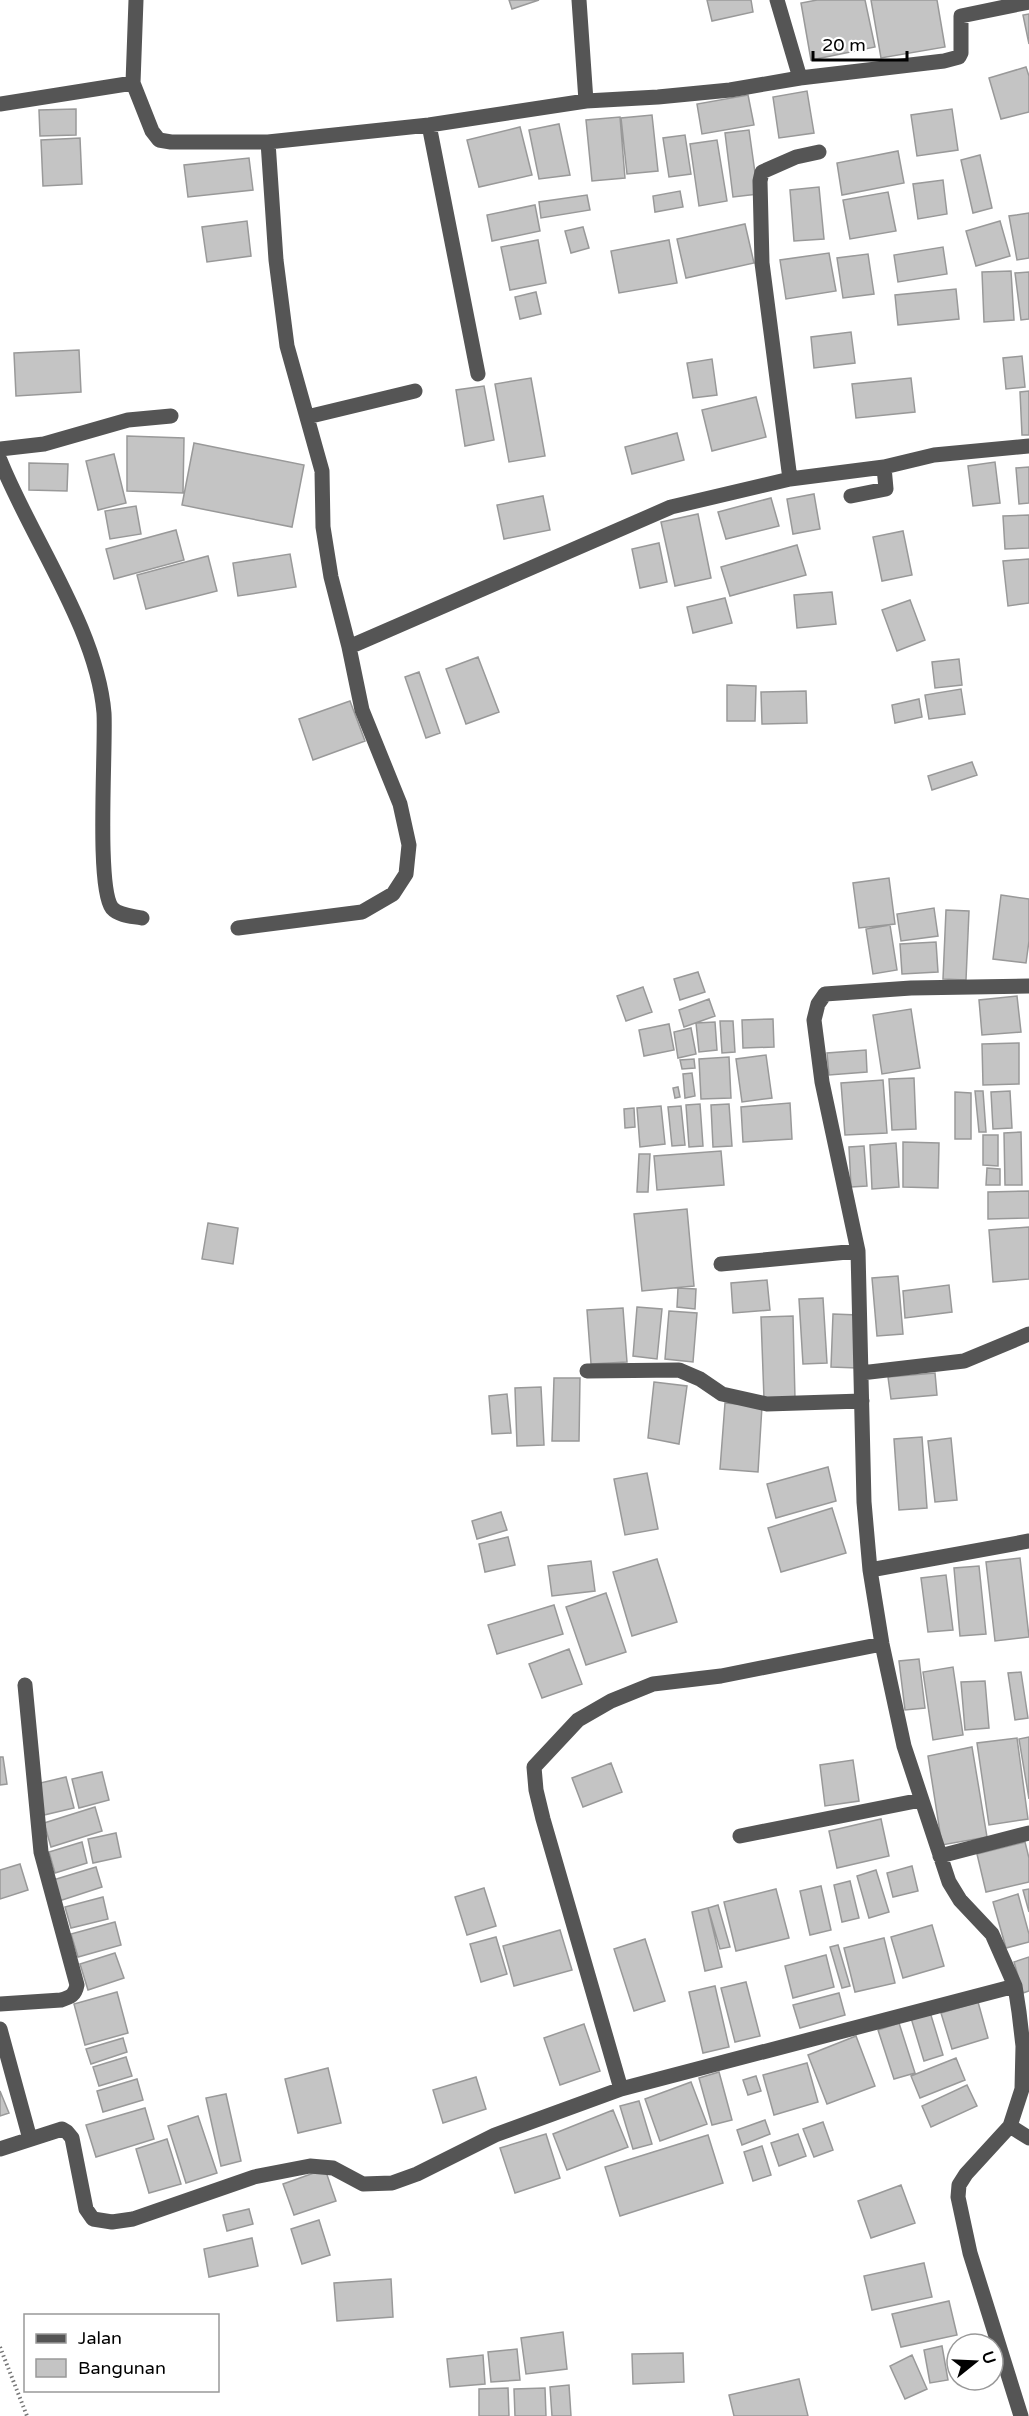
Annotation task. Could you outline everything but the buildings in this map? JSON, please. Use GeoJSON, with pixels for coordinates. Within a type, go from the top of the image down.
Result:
{"type":"FeatureCollection","features":[{"type":"Feature","properties":{"kind":"street"},"geometry":{"type":"LineString","coordinates":[[136,0],[133,83],[152,131],[159,140],[171,142],[268,142],[429,125],[586,101],[730,90],[800,78],[953,59],[961,53],[961,16],[972,6],[1029,3]]}},
{"type":"Feature","properties":{"kind":"street"},"geometry":{"type":"LineString","coordinates":[[579,0],[586,101]]}},
{"type":"Feature","properties":{"kind":"street"},"geometry":{"type":"LineString","coordinates":[[777,0],[800,78]]}},
{"type":"Feature","properties":{"kind":"street"},"geometry":{"type":"LineString","coordinates":[[0,104],[133,83]]}},
{"type":"Feature","properties":{"kind":"street"},"geometry":{"type":"LineString","coordinates":[[429,125],[478,374]]}},
{"type":"Feature","properties":{"kind":"street"},"geometry":{"type":"LineString","coordinates":[[238,928],[362,912],[393,894],[406,874],[409,845],[400,804],[362,710],[350,647],[331,578],[323,527],[322,471],[287,346],[276,260],[268,142]]}},
{"type":"Feature","properties":{"kind":"street"},"geometry":{"type":"LineString","coordinates":[[790,479],[762,262],[760,181],[762,172],[796,157],[819,152]]}},
{"type":"Feature","properties":{"kind":"street"},"geometry":{"type":"LineString","coordinates":[[307,417],[415,391]]}},
{"type":"Feature","properties":{"kind":"street"},"geometry":{"type":"LineString","coordinates":[[0,448],[44,444],[128,420],[171,416]]}},
{"type":"Feature","properties":{"kind":"street"},"geometry":{"type":"LineString","coordinates":[[350,647],[671,507],[790,479],[884,467],[934,455],[1029,446]]}},
{"type":"Feature","properties":{"kind":"street"},"geometry":{"type":"LineString","coordinates":[[0,460],[69,605],[96,673],[104,714],[103,848],[107,887],[114,910],[142,918]]}},
{"type":"Feature","properties":{"kind":"street"},"geometry":{"type":"LineString","coordinates":[[850,496],[886,489],[884,467]]}},
{"type":"Feature","properties":{"kind":"street"},"geometry":{"type":"LineString","coordinates":[[1021,2416],[969,2253],[958,2197],[959,2185],[966,2174],[1010,2126],[1022,2090],[1023,2046],[1015,1986],[992,1934],[960,1900],[949,1882],[904,1746],[882,1644],[870,1570],[864,1502],[858,1251],[822,1082],[814,1020],[818,1004],[825,994],[911,988],[1029,986]]}},
{"type":"Feature","properties":{"kind":"street"},"geometry":{"type":"LineString","coordinates":[[721,1264],[858,1251]]}},
{"type":"Feature","properties":{"kind":"street"},"geometry":{"type":"LineString","coordinates":[[861,1373],[964,1361],[1029,1334]]}},
{"type":"Feature","properties":{"kind":"street"},"geometry":{"type":"LineString","coordinates":[[588,1371],[679,1370],[700,1379],[722,1394],[767,1404],[862,1401]]}},
{"type":"Feature","properties":{"kind":"street"},"geometry":{"type":"LineString","coordinates":[[870,1570],[1029,1541]]}},
{"type":"Feature","properties":{"kind":"street"},"geometry":{"type":"LineString","coordinates":[[621,2089],[543,1819],[536,1790],[534,1767],[578,1720],[612,1701],[653,1684],[722,1676],[882,1644]]}},
{"type":"Feature","properties":{"kind":"street"},"geometry":{"type":"LineString","coordinates":[[0,2004],[61,2000],[71,1996],[78,1985],[41,1852],[25,1685]]}},
{"type":"Feature","properties":{"kind":"street"},"geometry":{"type":"LineString","coordinates":[[740,1836],[921,1800]]}},
{"type":"Feature","properties":{"kind":"street"},"geometry":{"type":"LineString","coordinates":[[940,1856],[1029,1833]]}},
{"type":"Feature","properties":{"kind":"street"},"geometry":{"type":"LineString","coordinates":[[0,2149],[62,2129],[68,2132],[72,2138],[86,2210],[93,2219],[112,2222],[133,2219],[254,2177],[310,2166],[333,2168],[363,2184],[392,2183],[417,2174],[495,2135],[621,2089],[1015,1986]]}},
{"type":"Feature","properties":{"kind":"street"},"geometry":{"type":"LineString","coordinates":[[0,2029],[30,2139]]}},
{"type":"Feature","properties":{"kind":"street"},"geometry":{"type":"LineString","coordinates":[[1010,2126],[1029,2138]]}},
{"type":"Feature","properties":{"kind":"path"},"geometry":{"type":"LineString","coordinates":[[0,2347],[27,2416]]}}]}
